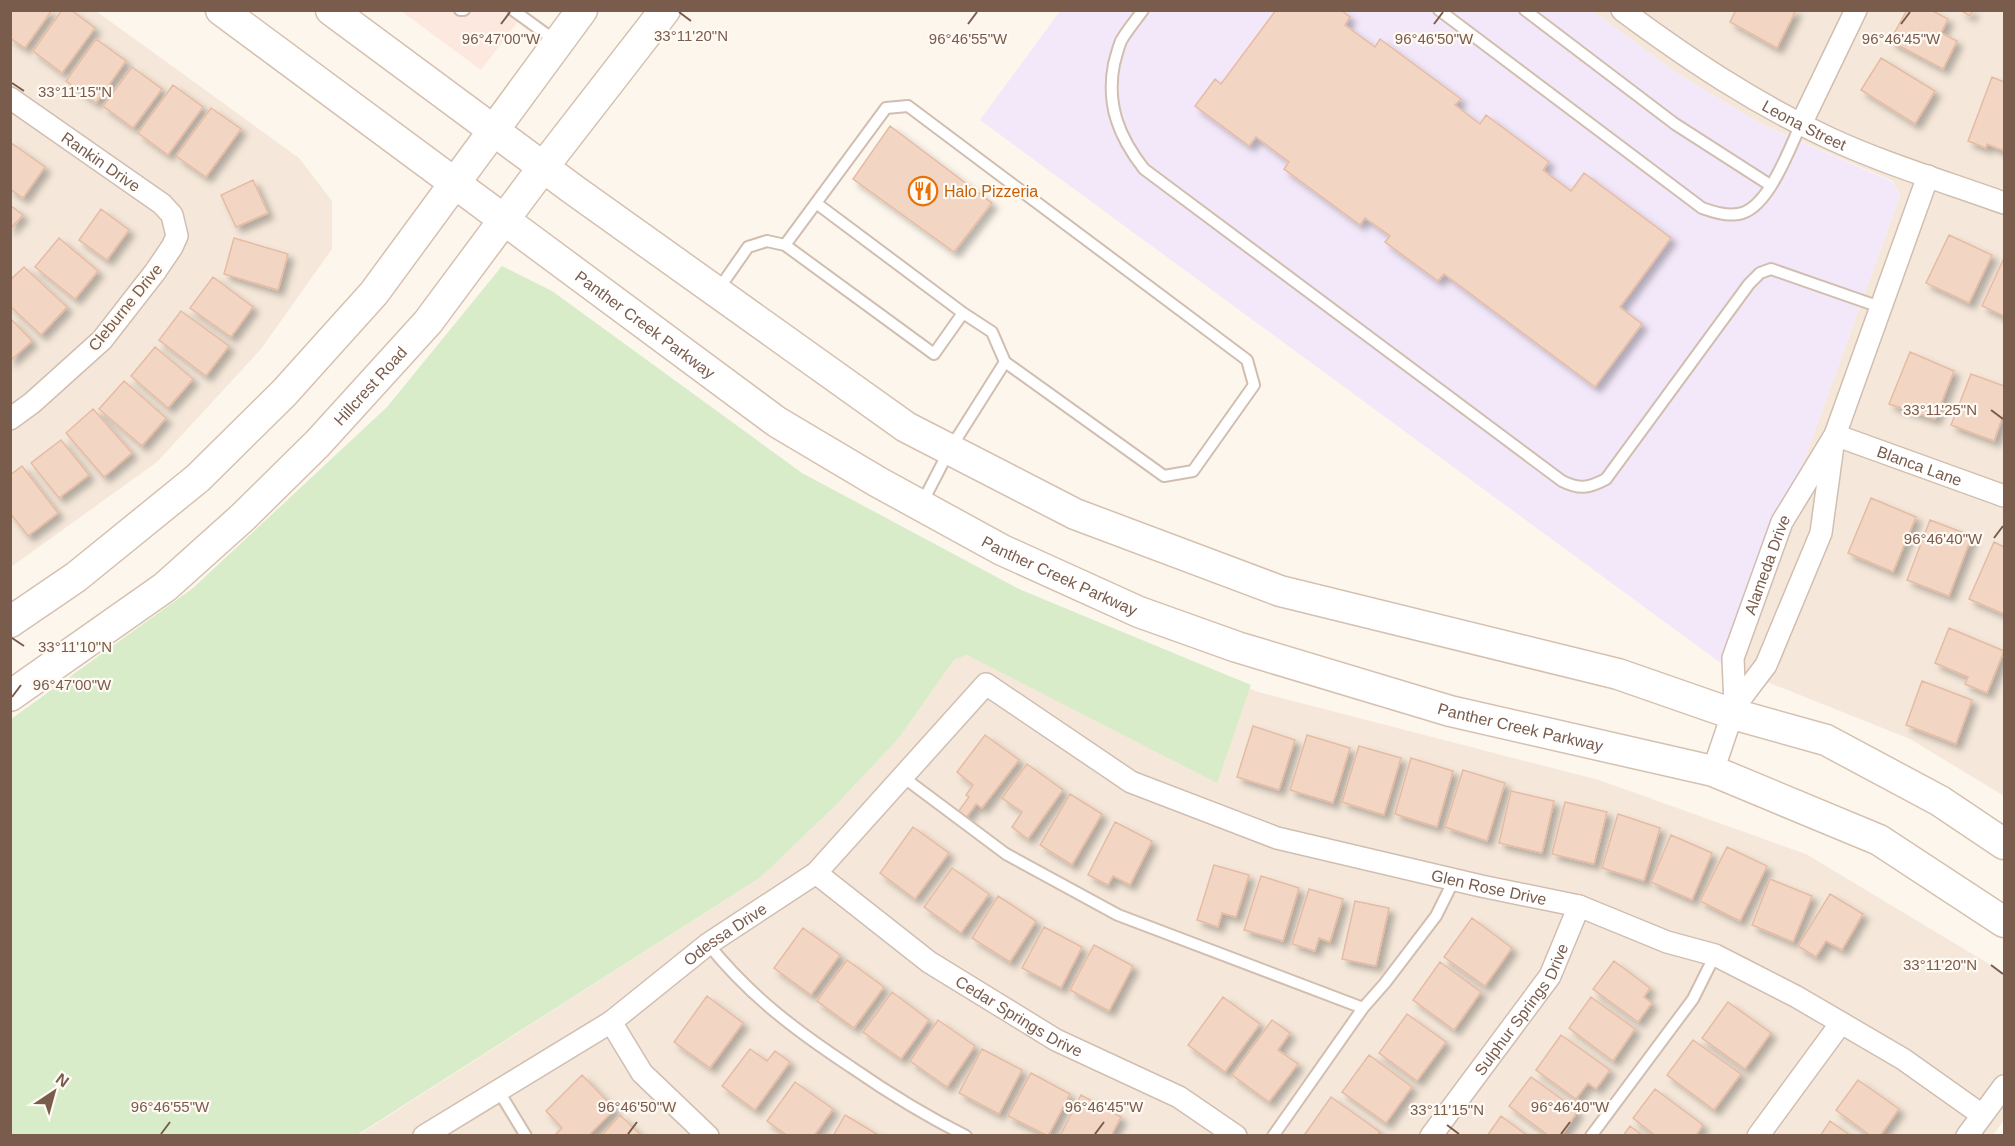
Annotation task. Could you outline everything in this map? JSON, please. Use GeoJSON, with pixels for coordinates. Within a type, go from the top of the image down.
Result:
{"type":"FeatureCollection","features":[{"type":"Feature","properties":{"kind":"main road","name":"Panther Creek Parkway"},"geometry":{"type":"LineString","coordinates":[[221,10],[777,423],[1002,550],[1139,612],[1237,647],[1450,711],[1713,771],[1879,840],[2004,922]]}},
{"type":"Feature","properties":{"kind":"main road"},"geometry":{"type":"LineString","coordinates":[[332,10],[493,130],[906,427],[1075,514],[1280,591],[1618,674],[1826,740],[1940,801],[2004,844]]}},
{"type":"Feature","properties":{"kind":"main road"},"geometry":{"type":"LineString","coordinates":[[10,622],[76,577],[206,470],[284,393],[374,293],[582,10]]}},
{"type":"Feature","properties":{"kind":"main road","name":"Hillcrest Road"},"geometry":{"type":"LineString","coordinates":[[13,689],[165,587],[260,501],[318,443],[428,322],[664,10]]}},
{"type":"Feature","properties":{"kind":"street","name":"Leona Street"},"geometry":{"type":"LineString","coordinates":[[1622,10],[1729,85],[1801,124],[1861,152],[2004,203]]}},
{"type":"Feature","properties":{"kind":"street"},"geometry":{"type":"LineString","coordinates":[[1801,124],[1857,10]]}},
{"type":"Feature","properties":{"kind":"street","name":"Rankin Drive"},"geometry":{"type":"LineString","coordinates":[[10,98],[162,204],[172,215],[177,236]]}},
{"type":"Feature","properties":{"kind":"street","name":"Alameda Drive"},"geometry":{"type":"LineString","coordinates":[[1734,710],[1734,657],[1782,522],[1834,435],[1928,176]]}},
{"type":"Feature","properties":{"kind":"street","name":"Cleburne Drive"},"geometry":{"type":"LineString","coordinates":[[10,419],[32,404],[102,340],[155,272],[177,236]]}},
{"type":"Feature","properties":{"kind":"street","name":"Alameda Drive"},"geometry":{"type":"LineString","coordinates":[[1713,771],[1734,710],[1766,665],[1821,533],[1834,435]]}},
{"type":"Feature","properties":{"kind":"street","name":"Blanca Lane"},"geometry":{"type":"LineString","coordinates":[[1834,435],[2004,496]]}},
{"type":"Feature","properties":{"kind":"street","name":"Odessa Drive"},"geometry":{"type":"LineString","coordinates":[[424,1136],[611,1022],[708,944],[816,873],[986,684]]}},
{"type":"Feature","properties":{"kind":"street","name":"Glen Rose Drive"},"geometry":{"type":"LineString","coordinates":[[986,684],[1131,782],[1277,838],[1454,880],[1580,906],[1667,942],[1715,955],[1797,997],[1903,1059],[1982,1115]]}},
{"type":"Feature","properties":{"kind":"street","name":"Cedar Springs Drive"},"geometry":{"type":"LineString","coordinates":[[816,873],[929,962],[1056,1040],[1179,1097],[1236,1136]]}},
{"type":"Feature","properties":{"kind":"street","name":"Sulphur Springs Drive"},"geometry":{"type":"LineString","coordinates":[[1431,1136],[1550,976],[1580,906]]}},
{"type":"Feature","properties":{"kind":"street"},"geometry":{"type":"LineString","coordinates":[[611,1022],[642,1073],[708,1136]]}},
{"type":"Feature","properties":{"kind":"street"},"geometry":{"type":"LineString","coordinates":[[1758,1136],[1841,1023]]}},
{"type":"Feature","properties":{"kind":"street"},"geometry":{"type":"LineString","coordinates":[[1967,1136],[2004,1086]]}},
{"type":"Feature","properties":{"kind":"lane"},"geometry":{"type":"LineString","coordinates":[[513,10],[558,43]]}},
{"type":"Feature","properties":{"kind":"lane"},"geometry":{"type":"LineString","coordinates":[[1143,10],[1121,42],[1112,75],[1112,101],[1117,124],[1129,150],[1144,169],[1562,481],[1575,488],[1590,488],[1606,479],[1749,284],[1760,273],[1771,269],[1881,307]]}},
{"type":"Feature","properties":{"kind":"lane"},"geometry":{"type":"LineString","coordinates":[[1439,10],[1702,207],[1720,214],[1739,214],[1758,204],[1801,124]]}},
{"type":"Feature","properties":{"kind":"lane"},"geometry":{"type":"LineString","coordinates":[[1525,10],[1675,124],[1770,185]]}},
{"type":"Feature","properties":{"kind":"lane"},"geometry":{"type":"LineString","coordinates":[[785,245],[886,108],[908,106],[1247,360],[1254,385],[1193,471],[1164,476],[1005,362],[992,332],[963,313],[816,203]]}},
{"type":"Feature","properties":{"kind":"lane"},"geometry":{"type":"LineString","coordinates":[[717,292],[748,247],[767,241],[785,245],[934,354],[963,313]]}},
{"type":"Feature","properties":{"kind":"lane"},"geometry":{"type":"LineString","coordinates":[[921,505],[950,449],[1005,362]]}},
{"type":"Feature","properties":{"kind":"lane"},"geometry":{"type":"LineString","coordinates":[[903,777],[1006,854],[1118,915],[1363,1008]]}},
{"type":"Feature","properties":{"kind":"lane"},"geometry":{"type":"LineString","coordinates":[[1273,1136],[1363,1008],[1436,916],[1454,880]]}},
{"type":"Feature","properties":{"kind":"lane"},"geometry":{"type":"LineString","coordinates":[[708,944],[746,988],[788,1023],[879,1086],[966,1136]]}},
{"type":"Feature","properties":{"kind":"lane"},"geometry":{"type":"LineString","coordinates":[[1591,1136],[1693,999],[1715,955]]}},
{"type":"Feature","properties":{"kind":"lane"},"geometry":{"type":"LineString","coordinates":[[498,1090],[526,1136]]}},
{"type":"Feature","properties":{"kind":"shaded area"},"geometry":{"type":"Polygon","coordinates":[[[11,11],[96,11],[299,158],[332,201],[332,249],[261,349],[157,462],[11,567],[11,11]]]}},
{"type":"Feature","properties":{"kind":"shaded area"},"geometry":{"type":"Polygon","coordinates":[[[401,11],[526,11],[481,70],[401,11]]]}},
{"type":"Feature","properties":{"kind":"shaded area"},"geometry":{"type":"Polygon","coordinates":[[[1060,11],[1593,11],[1675,72],[1761,124],[1893,182],[1900,196],[1793,491],[1773,518],[1722,664],[980,120],[1060,11]]]}},
{"type":"Feature","properties":{"kind":"shaded area"},"geometry":{"type":"Polygon","coordinates":[[[1593,11],[2004,11],[2004,796],[1910,739],[1722,664],[1773,518],[1793,491],[1900,196],[1893,181],[1761,124],[1675,72],[1593,11]]]}},
{"type":"Feature","properties":{"kind":"shaded area"},"geometry":{"type":"Polygon","coordinates":[[[1021,590],[1258,692],[1599,780],[1806,854],[2004,973],[2004,1120],[1993,1135],[357,1136],[761,877],[835,806],[899,738],[954,660],[967,655],[1021,590]]]}},
{"type":"Feature","properties":{"kind":"green space"},"geometry":{"type":"Polygon","coordinates":[[[502,266],[552,291],[802,473],[1021,590],[1251,685],[1217,783],[967,655],[954,660],[899,738],[835,806],[761,877],[357,1135],[11,1135],[11,719],[193,588],[387,407],[502,266]]]}},
{"type":"Feature","properties":{"kind":"building"},"geometry":{"type":"Polygon","coordinates":[[[10,10],[52,10],[25,48],[10,38],[10,10]]]}},
{"type":"Feature","properties":{"kind":"building"},"geometry":{"type":"Polygon","coordinates":[[[62,10],[71,10],[95,28],[62,73],[33,51],[62,10]]]}},
{"type":"Feature","properties":{"kind":"building"},"geometry":{"type":"Polygon","coordinates":[[[1276,10],[1341,10],[1350,17],[1345,25],[1375,47],[1380,39],[1461,99],[1455,105],[1480,124],[1486,115],[1549,162],[1543,170],[1571,191],[1584,173],[1671,238],[1620,307],[1642,324],[1595,387],[1444,274],[1438,281],[1385,242],[1390,236],[1365,218],[1360,225],[1284,169],[1289,162],[1256,137],[1249,146],[1195,106],[1215,79],[1221,84],[1276,10]]]}},
{"type":"Feature","properties":{"kind":"building"},"geometry":{"type":"Polygon","coordinates":[[[1736,10],[1796,10],[1777,48],[1730,22],[1736,10]]]}},
{"type":"Feature","properties":{"kind":"building"},"geometry":{"type":"Polygon","coordinates":[[[1907,10],[1931,10],[1948,19],[1941,33],[1957,41],[1943,69],[1890,41],[1907,10]]]}},
{"type":"Feature","properties":{"kind":"building"},"geometry":{"type":"Polygon","coordinates":[[[1960,10],[1973,10],[1970,16],[1960,10]]]}},
{"type":"Feature","properties":{"kind":"building"},"geometry":{"type":"Polygon","coordinates":[[[96,39],[126,61],[96,103],[66,81],[96,39]]]}},
{"type":"Feature","properties":{"kind":"building"},"geometry":{"type":"Polygon","coordinates":[[[1881,58],[1935,91],[1915,124],[1861,90],[1881,58]]]}},
{"type":"Feature","properties":{"kind":"building"},"geometry":{"type":"Polygon","coordinates":[[[132,67],[162,89],[133,128],[103,106],[132,67]]]}},
{"type":"Feature","properties":{"kind":"building"},"geometry":{"type":"Polygon","coordinates":[[[1992,77],[2004,82],[2004,151],[1987,144],[1986,148],[1968,141],[1992,77]]]}},
{"type":"Feature","properties":{"kind":"building"},"geometry":{"type":"Polygon","coordinates":[[[173,85],[203,107],[168,155],[138,133],[173,85]]]}},
{"type":"Feature","properties":{"kind":"building"},"geometry":{"type":"Polygon","coordinates":[[[211,108],[241,129],[206,177],[176,156],[211,108]]]}},
{"type":"Feature","properties":{"kind":"building","name":"Halo Pizzeria"},"geometry":{"type":"Polygon","coordinates":[[[890,126],[992,203],[954,252],[853,179],[890,126]]]}},
{"type":"Feature","properties":{"kind":"building"},"geometry":{"type":"Polygon","coordinates":[[[10,142],[45,167],[23,198],[10,189],[10,142]]]}},
{"type":"Feature","properties":{"kind":"building"},"geometry":{"type":"Polygon","coordinates":[[[253,180],[268,213],[236,227],[221,195],[253,180]]]}},
{"type":"Feature","properties":{"kind":"building"},"geometry":{"type":"Polygon","coordinates":[[[10,205],[23,215],[10,229],[10,205]]]}},
{"type":"Feature","properties":{"kind":"building"},"geometry":{"type":"Polygon","coordinates":[[[101,209],[129,230],[107,260],[79,240],[101,209]]]}},
{"type":"Feature","properties":{"kind":"building"},"geometry":{"type":"Polygon","coordinates":[[[1949,235],[1992,255],[1969,303],[1926,283],[1949,235]]]}},
{"type":"Feature","properties":{"kind":"building"},"geometry":{"type":"Polygon","coordinates":[[[59,238],[98,271],[75,299],[35,267],[59,238]]]}},
{"type":"Feature","properties":{"kind":"building"},"geometry":{"type":"Polygon","coordinates":[[[234,238],[288,254],[278,290],[224,274],[234,238]]]}},
{"type":"Feature","properties":{"kind":"building"},"geometry":{"type":"Polygon","coordinates":[[[2004,258],[2004,316],[1982,306],[2004,258]]]}},
{"type":"Feature","properties":{"kind":"building"},"geometry":{"type":"Polygon","coordinates":[[[24,267],[67,307],[41,335],[10,306],[10,280],[24,267]]]}},
{"type":"Feature","properties":{"kind":"building"},"geometry":{"type":"Polygon","coordinates":[[[213,277],[253,307],[231,337],[190,308],[213,277]]]}},
{"type":"Feature","properties":{"kind":"building"},"geometry":{"type":"Polygon","coordinates":[[[181,311],[229,346],[206,376],[159,340],[181,311]]]}},
{"type":"Feature","properties":{"kind":"building"},"geometry":{"type":"Polygon","coordinates":[[[10,318],[32,341],[10,361],[10,318]]]}},
{"type":"Feature","properties":{"kind":"building"},"geometry":{"type":"Polygon","coordinates":[[[155,347],[193,379],[168,408],[131,376],[155,347]]]}},
{"type":"Feature","properties":{"kind":"building"},"geometry":{"type":"Polygon","coordinates":[[[1910,352],[1954,371],[1935,419],[1889,404],[1910,352]]]}},
{"type":"Feature","properties":{"kind":"building"},"geometry":{"type":"Polygon","coordinates":[[[1971,374],[2004,386],[2004,413],[1994,441],[1951,425],[1971,374]]]}},
{"type":"Feature","properties":{"kind":"building"},"geometry":{"type":"Polygon","coordinates":[[[124,381],[166,418],[142,446],[99,409],[124,381]]]}},
{"type":"Feature","properties":{"kind":"building"},"geometry":{"type":"Polygon","coordinates":[[[93,409],[132,453],[104,477],[66,433],[93,409]]]}},
{"type":"Feature","properties":{"kind":"building"},"geometry":{"type":"Polygon","coordinates":[[[61,440],[89,475],[59,498],[31,463],[61,440]]]}},
{"type":"Feature","properties":{"kind":"building"},"geometry":{"type":"Polygon","coordinates":[[[22,466],[58,513],[28,536],[10,513],[10,475],[22,466]]]}},
{"type":"Feature","properties":{"kind":"building"},"geometry":{"type":"Polygon","coordinates":[[[1871,498],[1916,517],[1893,572],[1848,553],[1871,498]]]}},
{"type":"Feature","properties":{"kind":"building"},"geometry":{"type":"Polygon","coordinates":[[[1930,520],[1972,536],[1949,596],[1907,580],[1930,520]]]}},
{"type":"Feature","properties":{"kind":"building"},"geometry":{"type":"Polygon","coordinates":[[[1994,542],[2004,547],[2004,614],[1969,599],[1994,542]]]}},
{"type":"Feature","properties":{"kind":"building"},"geometry":{"type":"Polygon","coordinates":[[[1949,628],[2004,651],[1987,693],[1965,684],[1968,677],[1935,663],[1949,628]]]}},
{"type":"Feature","properties":{"kind":"building"},"geometry":{"type":"Polygon","coordinates":[[[1922,681],[1972,700],[1956,744],[1906,725],[1922,681]]]}},
{"type":"Feature","properties":{"kind":"building"},"geometry":{"type":"Polygon","coordinates":[[[1253,726],[1295,740],[1279,790],[1237,777],[1253,726]]]}},
{"type":"Feature","properties":{"kind":"building"},"geometry":{"type":"Polygon","coordinates":[[[985,735],[1019,760],[982,808],[976,804],[966,818],[958,812],[969,797],[966,795],[973,785],[957,772],[985,735]]]}},
{"type":"Feature","properties":{"kind":"building"},"geometry":{"type":"Polygon","coordinates":[[[1307,735],[1350,748],[1333,803],[1290,790],[1307,735]]]}},
{"type":"Feature","properties":{"kind":"building"},"geometry":{"type":"Polygon","coordinates":[[[1359,746],[1401,758],[1384,815],[1342,802],[1359,746]]]}},
{"type":"Feature","properties":{"kind":"building"},"geometry":{"type":"Polygon","coordinates":[[[1411,758],[1453,771],[1437,827],[1395,814],[1411,758]]]}},
{"type":"Feature","properties":{"kind":"building"},"geometry":{"type":"Polygon","coordinates":[[[1027,764],[1063,790],[1028,839],[1012,827],[1022,812],[1002,798],[1027,764]]]}},
{"type":"Feature","properties":{"kind":"building"},"geometry":{"type":"Polygon","coordinates":[[[1463,770],[1505,783],[1487,841],[1445,827],[1463,770]]]}},
{"type":"Feature","properties":{"kind":"building"},"geometry":{"type":"Polygon","coordinates":[[[1511,791],[1554,801],[1542,853],[1499,843],[1511,791]]]}},
{"type":"Feature","properties":{"kind":"building"},"geometry":{"type":"Polygon","coordinates":[[[1070,794],[1102,814],[1072,865],[1040,845],[1070,794]]]}},
{"type":"Feature","properties":{"kind":"building"},"geometry":{"type":"Polygon","coordinates":[[[1565,802],[1607,812],[1594,864],[1552,854],[1565,802]]]}},
{"type":"Feature","properties":{"kind":"building"},"geometry":{"type":"Polygon","coordinates":[[[1618,814],[1660,828],[1644,881],[1602,868],[1618,814]]]}},
{"type":"Feature","properties":{"kind":"building"},"geometry":{"type":"Polygon","coordinates":[[[1115,822],[1152,841],[1130,885],[1113,876],[1108,885],[1088,875],[1115,822]]]}},
{"type":"Feature","properties":{"kind":"building"},"geometry":{"type":"Polygon","coordinates":[[[913,827],[949,853],[915,899],[880,873],[913,827]]]}},
{"type":"Feature","properties":{"kind":"building"},"geometry":{"type":"Polygon","coordinates":[[[1671,835],[1712,853],[1692,900],[1651,882],[1671,835]]]}},
{"type":"Feature","properties":{"kind":"building"},"geometry":{"type":"Polygon","coordinates":[[[1727,847],[1767,866],[1740,921],[1700,901],[1727,847]]]}},
{"type":"Feature","properties":{"kind":"building"},"geometry":{"type":"Polygon","coordinates":[[[1214,865],[1249,875],[1236,917],[1222,913],[1218,927],[1197,920],[1214,865]]]}},
{"type":"Feature","properties":{"kind":"building"},"geometry":{"type":"Polygon","coordinates":[[[952,868],[989,894],[961,933],[924,907],[952,868]]]}},
{"type":"Feature","properties":{"kind":"building"},"geometry":{"type":"Polygon","coordinates":[[[1261,876],[1299,888],[1283,941],[1244,930],[1261,876]]]}},
{"type":"Feature","properties":{"kind":"building"},"geometry":{"type":"Polygon","coordinates":[[[1770,879],[1812,896],[1793,942],[1752,925],[1770,879]]]}},
{"type":"Feature","properties":{"kind":"building"},"geometry":{"type":"Polygon","coordinates":[[[1309,889],[1343,899],[1330,942],[1319,938],[1315,951],[1292,944],[1309,889]]]}},
{"type":"Feature","properties":{"kind":"building"},"geometry":{"type":"Polygon","coordinates":[[[1830,894],[1863,914],[1842,950],[1826,941],[1816,957],[1798,946],[1830,894]]]}},
{"type":"Feature","properties":{"kind":"building"},"geometry":{"type":"Polygon","coordinates":[[[998,896],[1036,921],[1010,962],[972,938],[998,896]]]}},
{"type":"Feature","properties":{"kind":"building"},"geometry":{"type":"Polygon","coordinates":[[[1355,901],[1389,908],[1376,966],[1342,959],[1355,901]]]}},
{"type":"Feature","properties":{"kind":"building"},"geometry":{"type":"Polygon","coordinates":[[[1472,918],[1512,948],[1485,986],[1444,957],[1472,918]]]}},
{"type":"Feature","properties":{"kind":"building"},"geometry":{"type":"Polygon","coordinates":[[[1044,927],[1082,947],[1061,988],[1022,968],[1044,927]]]}},
{"type":"Feature","properties":{"kind":"building"},"geometry":{"type":"Polygon","coordinates":[[[803,928],[840,955],[811,995],[774,968],[803,928]]]}},
{"type":"Feature","properties":{"kind":"building"},"geometry":{"type":"Polygon","coordinates":[[[1094,945],[1133,966],[1109,1011],[1070,990],[1094,945]]]}},
{"type":"Feature","properties":{"kind":"building"},"geometry":{"type":"Polygon","coordinates":[[[847,960],[884,987],[854,1028],[817,1001],[847,960]]]}},
{"type":"Feature","properties":{"kind":"building"},"geometry":{"type":"Polygon","coordinates":[[[1614,961],[1650,988],[1644,997],[1652,1003],[1638,1022],[1593,989],[1614,961]]]}},
{"type":"Feature","properties":{"kind":"building"},"geometry":{"type":"Polygon","coordinates":[[[1440,962],[1481,992],[1454,1030],[1413,1000],[1440,962]]]}},
{"type":"Feature","properties":{"kind":"building"},"geometry":{"type":"Polygon","coordinates":[[[892,992],[929,1020],[901,1059],[863,1032],[892,992]]]}},
{"type":"Feature","properties":{"kind":"building"},"geometry":{"type":"Polygon","coordinates":[[[707,996],[743,1023],[710,1068],[674,1042],[707,996]]]}},
{"type":"Feature","properties":{"kind":"building"},"geometry":{"type":"Polygon","coordinates":[[[1223,997],[1260,1024],[1225,1072],[1188,1045],[1223,997]]]}},
{"type":"Feature","properties":{"kind":"building"},"geometry":{"type":"Polygon","coordinates":[[[1591,997],[1635,1029],[1613,1061],[1569,1028],[1591,997]]]}},
{"type":"Feature","properties":{"kind":"building"},"geometry":{"type":"Polygon","coordinates":[[[1728,1002],[1771,1033],[1745,1069],[1702,1038],[1728,1002]]]}},
{"type":"Feature","properties":{"kind":"building"},"geometry":{"type":"Polygon","coordinates":[[[1407,1014],[1446,1042],[1417,1081],[1379,1053],[1407,1014]]]}},
{"type":"Feature","properties":{"kind":"building"},"geometry":{"type":"Polygon","coordinates":[[[938,1020],[975,1046],[947,1087],[910,1061],[938,1020]]]}},
{"type":"Feature","properties":{"kind":"building"},"geometry":{"type":"Polygon","coordinates":[[[1272,1020],[1290,1033],[1278,1050],[1298,1064],[1269,1102],[1232,1075],[1272,1020]]]}},
{"type":"Feature","properties":{"kind":"building"},"geometry":{"type":"Polygon","coordinates":[[[1561,1035],[1610,1070],[1596,1089],[1588,1083],[1576,1099],[1536,1070],[1561,1035]]]}},
{"type":"Feature","properties":{"kind":"building"},"geometry":{"type":"Polygon","coordinates":[[[1693,1040],[1741,1074],[1714,1110],[1667,1075],[1693,1040]]]}},
{"type":"Feature","properties":{"kind":"building"},"geometry":{"type":"Polygon","coordinates":[[[750,1049],[767,1061],[775,1051],[790,1062],[755,1110],[722,1086],[750,1049]]]}},
{"type":"Feature","properties":{"kind":"building"},"geometry":{"type":"Polygon","coordinates":[[[982,1049],[1022,1070],[999,1114],[959,1093],[982,1049]]]}},
{"type":"Feature","properties":{"kind":"building"},"geometry":{"type":"Polygon","coordinates":[[[1369,1055],[1412,1087],[1386,1123],[1342,1092],[1369,1055]]]}},
{"type":"Feature","properties":{"kind":"building"},"geometry":{"type":"Polygon","coordinates":[[[1031,1073],[1070,1094],[1048,1136],[1008,1116],[1031,1073]]]}},
{"type":"Feature","properties":{"kind":"building"},"geometry":{"type":"Polygon","coordinates":[[[582,1075],[615,1109],[588,1136],[554,1136],[562,1128],[546,1111],[582,1075]]]}},
{"type":"Feature","properties":{"kind":"building"},"geometry":{"type":"Polygon","coordinates":[[[1531,1077],[1578,1111],[1561,1136],[1549,1136],[1509,1106],[1531,1077]]]}},
{"type":"Feature","properties":{"kind":"building"},"geometry":{"type":"Polygon","coordinates":[[[1858,1080],[1899,1109],[1880,1136],[1871,1136],[1836,1110],[1858,1080]]]}},
{"type":"Feature","properties":{"kind":"building"},"geometry":{"type":"Polygon","coordinates":[[[795,1082],[833,1109],[814,1136],[788,1136],[767,1121],[795,1082]]]}},
{"type":"Feature","properties":{"kind":"building"},"geometry":{"type":"Polygon","coordinates":[[[1655,1089],[1703,1125],[1696,1136],[1656,1136],[1633,1118],[1655,1089]]]}},
{"type":"Feature","properties":{"kind":"building"},"geometry":{"type":"Polygon","coordinates":[[[1081,1095],[1121,1117],[1111,1136],[1060,1136],[1081,1095]]]}},
{"type":"Feature","properties":{"kind":"building"},"geometry":{"type":"Polygon","coordinates":[[[1331,1097],[1380,1132],[1377,1136],[1307,1136],[1305,1134],[1331,1097]]]}},
{"type":"Feature","properties":{"kind":"building"},"geometry":{"type":"Polygon","coordinates":[[[620,1115],[642,1136],[601,1136],[620,1115]]]}},
{"type":"Feature","properties":{"kind":"building"},"geometry":{"type":"Polygon","coordinates":[[[845,1115],[880,1136],[833,1136],[845,1115]]]}},
{"type":"Feature","properties":{"kind":"building"},"geometry":{"type":"Polygon","coordinates":[[[1501,1116],[1528,1136],[1487,1136],[1501,1116]]]}},
{"type":"Feature","properties":{"kind":"building"},"geometry":{"type":"Polygon","coordinates":[[[1830,1121],[1851,1136],[1820,1136],[1830,1121]]]}},
{"type":"Feature","properties":{"kind":"building"},"geometry":{"type":"Polygon","coordinates":[[[1630,1126],[1643,1136],[1623,1136],[1630,1126]]]}},
{"type":"Feature","properties":{"kind":"place","name":"Halo Pizzeria"},"geometry":{"type":"Point","coordinates":[923,191]}}]}
